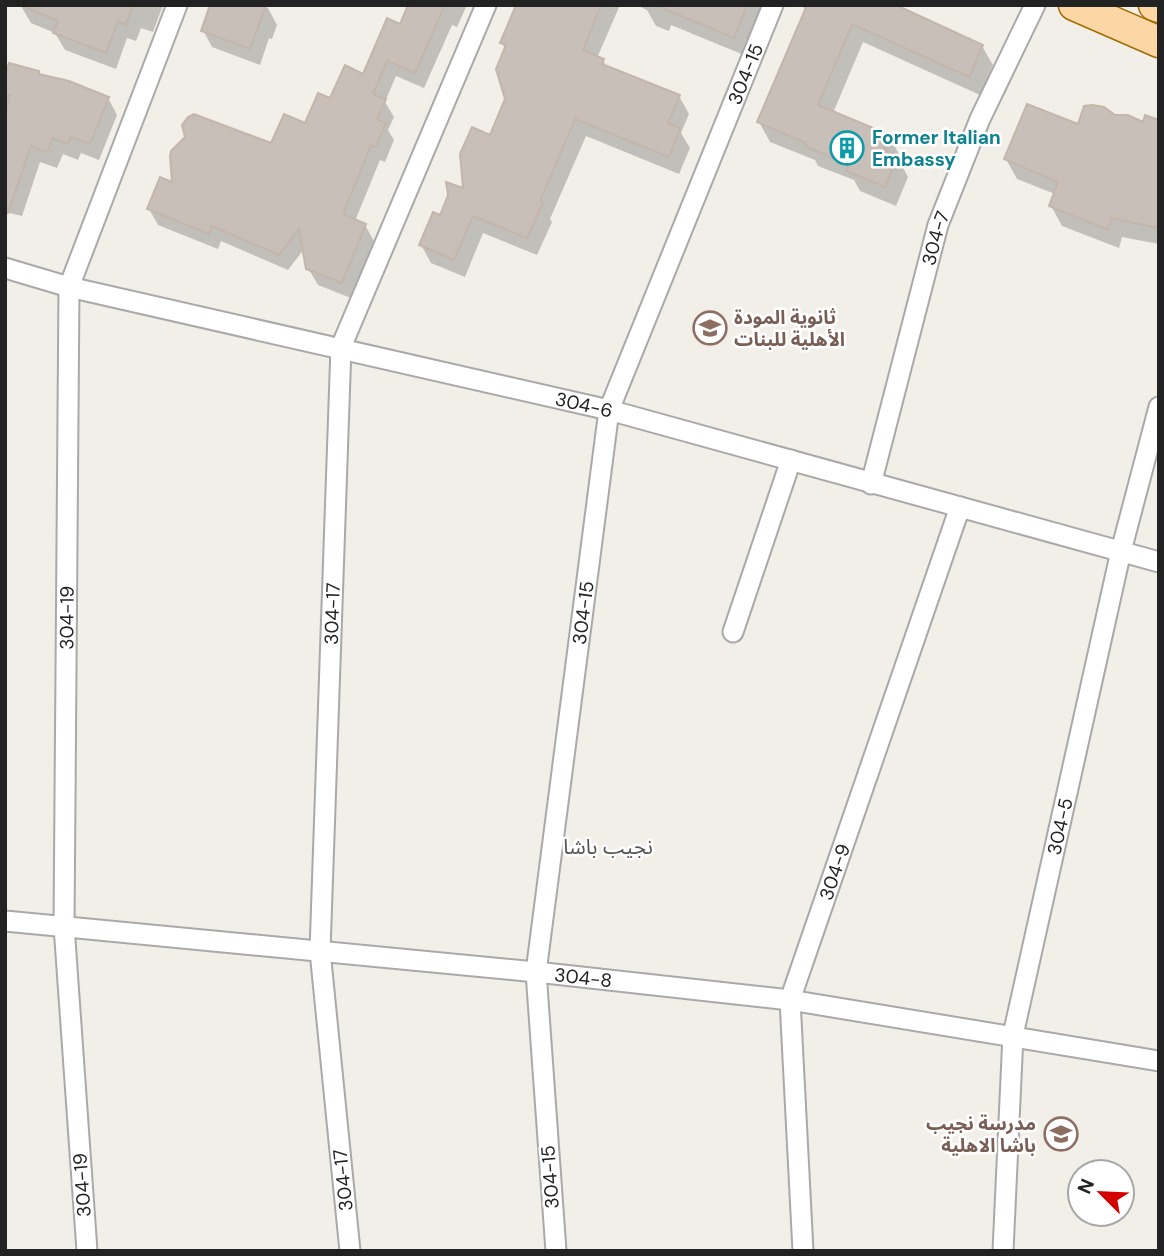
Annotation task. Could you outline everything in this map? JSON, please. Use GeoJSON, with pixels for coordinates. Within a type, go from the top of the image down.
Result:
{"type":"FeatureCollection","features":[{"type":"Feature","properties":{"kind":"main road"},"geometry":{"type":"LineString","coordinates":[[1074,5],[1159,42]]}},
{"type":"Feature","properties":{"kind":"main road"},"geometry":{"type":"LineString","coordinates":[[1154,5],[1159,7]]}},
{"type":"Feature","properties":{"kind":"street","name":"304-19"},"geometry":{"type":"LineString","coordinates":[[86,1251],[64,926],[69,287],[177,5]]}},
{"type":"Feature","properties":{"kind":"street","name":"304-17"},"geometry":{"type":"LineString","coordinates":[[350,1251],[320,951],[341,347],[486,5]]}},
{"type":"Feature","properties":{"kind":"street","name":"304-15"},"geometry":{"type":"LineString","coordinates":[[556,1251],[536,972],[609,410],[773,5]]}},
{"type":"Feature","properties":{"kind":"street","name":"304-7"},"geometry":{"type":"LineString","coordinates":[[871,484],[938,225],[980,119],[1035,5]]}},
{"type":"Feature","properties":{"kind":"street","name":"304-6"},"geometry":{"type":"LineString","coordinates":[[5,268],[69,287],[609,410],[1159,562]]}},
{"type":"Feature","properties":{"kind":"street","name":"304-5"},"geometry":{"type":"LineString","coordinates":[[1003,1251],[1013,1035],[1121,551],[1159,407]]}},
{"type":"Feature","properties":{"kind":"street"},"geometry":{"type":"LineString","coordinates":[[733,632],[791,460]]}},
{"type":"Feature","properties":{"kind":"street","name":"304-9"},"geometry":{"type":"LineString","coordinates":[[803,1251],[790,999],[960,507]]}},
{"type":"Feature","properties":{"kind":"street","name":"304-8"},"geometry":{"type":"LineString","coordinates":[[5,921],[790,999],[1159,1062]]}},
{"type":"Feature","properties":{"kind":"building"},"geometry":{"type":"Polygon","coordinates":[[[20,5],[133,5],[126,25],[118,21],[106,53],[53,33],[58,21],[20,5]]]}},
{"type":"Feature","properties":{"kind":"building"},"geometry":{"type":"Polygon","coordinates":[[[210,5],[266,5],[250,49],[201,31],[210,5]]]}},
{"type":"Feature","properties":{"kind":"building"},"geometry":{"type":"Polygon","coordinates":[[[408,5],[445,5],[415,73],[387,61],[373,94],[386,99],[377,119],[386,123],[376,147],[371,145],[343,214],[366,224],[342,283],[306,269],[299,229],[279,255],[212,226],[209,234],[147,209],[160,177],[172,182],[171,151],[185,137],[182,125],[188,117],[194,114],[271,143],[284,114],[305,123],[318,93],[330,98],[345,65],[363,74],[387,18],[400,24],[408,5]]]}},
{"type":"Feature","properties":{"kind":"building"},"geometry":{"type":"Polygon","coordinates":[[[516,5],[601,5],[583,50],[604,59],[602,64],[680,95],[668,123],[680,128],[669,157],[575,119],[527,238],[473,216],[454,260],[419,245],[433,212],[440,215],[448,195],[446,182],[463,188],[460,154],[472,127],[490,135],[505,99],[496,69],[506,45],[500,43],[516,5]]]}},
{"type":"Feature","properties":{"kind":"building"},"geometry":{"type":"Polygon","coordinates":[[[655,5],[747,5],[734,38],[655,5]]]}},
{"type":"Feature","properties":{"kind":"building"},"geometry":{"type":"Polygon","coordinates":[[[807,5],[896,5],[983,45],[969,77],[852,24],[818,105],[890,135],[884,150],[898,156],[885,187],[846,171],[849,165],[805,146],[806,143],[757,122],[807,5]]]}},
{"type":"Feature","properties":{"kind":"building"},"geometry":{"type":"Polygon","coordinates":[[[9,63],[69,81],[109,97],[90,144],[71,137],[68,144],[53,138],[47,152],[31,146],[8,213],[5,212],[5,114],[10,95],[5,94],[5,76],[9,63]]]}},
{"type":"Feature","properties":{"kind":"building"},"geometry":{"type":"Polygon","coordinates":[[[1027,104],[1078,124],[1084,106],[1092,105],[1104,107],[1115,115],[1128,115],[1143,122],[1145,115],[1159,120],[1159,228],[1111,218],[1108,230],[1049,206],[1058,182],[1004,159],[1027,104]]]}},
{"type":"Feature","properties":{"kind":"place","name":"Former Italian Embassy"},"geometry":{"type":"Point","coordinates":[847,148]}},
{"type":"Feature","properties":{"kind":"place","name":"ثانوية المودة الأهلية للبنات"},"geometry":{"type":"Point","coordinates":[710,328]}},
{"type":"Feature","properties":{"kind":"place","name":"مدرسة نجيب باشا الاهلية"},"geometry":{"type":"Point","coordinates":[1061,1134]}},
{"type":"Feature","properties":{"kind":"district","name":"نجيب باشا"},"geometry":{"type":"Point","coordinates":[608,847]}}]}
